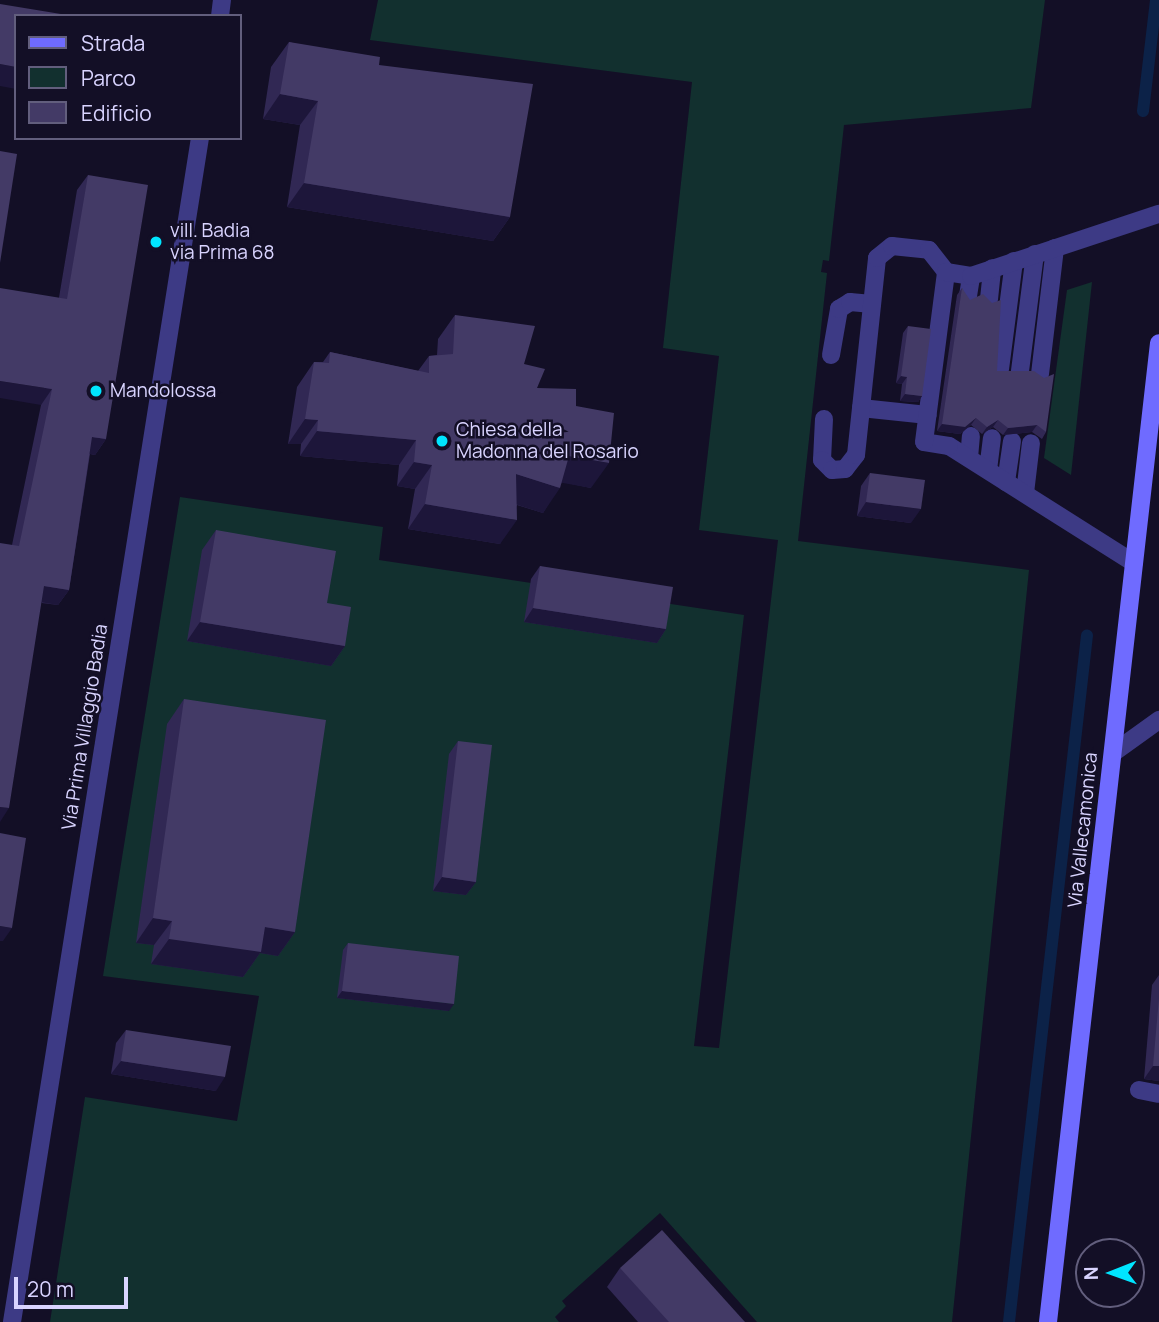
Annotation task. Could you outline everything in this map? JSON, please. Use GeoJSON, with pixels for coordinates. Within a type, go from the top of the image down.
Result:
{"type":"FeatureCollection","features":[{"type":"Feature","properties":{"kind":"main road","name":"Via Vallecamonica"},"geometry":{"type":"LineString","coordinates":[[1048,1322],[1159,343]]}},
{"type":"Feature","properties":{"kind":"street","name":"Via Prima Villaggio Badia"},"geometry":{"type":"LineString","coordinates":[[12,1322],[200,140]]}},
{"type":"Feature","properties":{"kind":"street"},"geometry":{"type":"LineString","coordinates":[[824,419],[821,455],[836,471],[855,459],[877,258],[892,246],[929,250],[946,272],[971,276],[1159,214]]}},
{"type":"Feature","properties":{"kind":"street"},"geometry":{"type":"LineString","coordinates":[[1040,374],[1055,248]]}},
{"type":"Feature","properties":{"kind":"street"},"geometry":{"type":"LineString","coordinates":[[1020,371],[1034,254]]}},
{"type":"Feature","properties":{"kind":"street"},"geometry":{"type":"LineString","coordinates":[[1000,369],[1014,261]]}},
{"type":"Feature","properties":{"kind":"street"},"geometry":{"type":"LineString","coordinates":[[989,299],[992,268]]}},
{"type":"Feature","properties":{"kind":"street"},"geometry":{"type":"LineString","coordinates":[[946,272],[924,442],[950,439],[969,458],[1134,563]]}},
{"type":"Feature","properties":{"kind":"street"},"geometry":{"type":"LineString","coordinates":[[968,296],[971,276]]}},
{"type":"Feature","properties":{"kind":"street"},"geometry":{"type":"LineString","coordinates":[[831,355],[839,309],[850,302],[872,304]]}},
{"type":"Feature","properties":{"kind":"street"},"geometry":{"type":"LineString","coordinates":[[861,408],[928,415]]}},
{"type":"Feature","properties":{"kind":"street"},"geometry":{"type":"LineString","coordinates":[[969,458],[971,436]]}},
{"type":"Feature","properties":{"kind":"street"},"geometry":{"type":"LineString","coordinates":[[988,470],[992,438]]}},
{"type":"Feature","properties":{"kind":"street"},"geometry":{"type":"LineString","coordinates":[[1006,482],[1012,441]]}},
{"type":"Feature","properties":{"kind":"street"},"geometry":{"type":"LineString","coordinates":[[1025,494],[1031,443]]}},
{"type":"Feature","properties":{"kind":"street"},"geometry":{"type":"LineString","coordinates":[[1113,753],[1159,720]]}},
{"type":"Feature","properties":{"kind":"street"},"geometry":{"type":"LineString","coordinates":[[1139,1090],[1159,1094]]}},
{"type":"Feature","properties":{"kind":"green space"},"geometry":{"type":"Polygon","coordinates":[[[378,0],[1045,0],[1031,108],[844,125],[829,261],[823,260],[821,272],[827,273],[798,541],[1029,570],[952,1322],[757,1322],[660,1213],[562,1301],[566,1306],[555,1317],[559,1322],[50,1322],[85,1097],[237,1121],[259,996],[103,976],[180,497],[383,527],[379,560],[744,615],[694,1046],[719,1048],[778,540],[699,530],[719,356],[663,348],[692,82],[370,40],[378,0]]]}},
{"type":"Feature","properties":{"kind":"green space"},"geometry":{"type":"Polygon","coordinates":[[[1092,282],[1071,475],[1044,458],[1067,290],[1092,282]]]}},
{"type":"Feature","properties":{"kind":"building"},"geometry":{"type":"Polygon","coordinates":[[[0,4],[61,14],[14,14],[14,67],[0,64],[0,4]]]}},
{"type":"Feature","properties":{"kind":"building"},"geometry":{"type":"Polygon","coordinates":[[[289,42],[380,57],[379,65],[533,84],[510,217],[304,183],[318,101],[280,94],[289,42]]]}},
{"type":"Feature","properties":{"kind":"building"},"geometry":{"type":"Polygon","coordinates":[[[0,151],[17,154],[0,263],[0,151]]]}},
{"type":"Feature","properties":{"kind":"building"},"geometry":{"type":"Polygon","coordinates":[[[88,175],[148,185],[106,439],[92,437],[69,590],[44,586],[9,808],[0,807],[0,543],[19,546],[52,389],[0,381],[0,288],[67,299],[88,175]]]}},
{"type":"Feature","properties":{"kind":"building"},"geometry":{"type":"Polygon","coordinates":[[[962,288],[970,300],[983,294],[992,303],[1001,300],[997,371],[1034,371],[1044,378],[1054,374],[1046,432],[1037,425],[1008,428],[998,420],[987,427],[976,418],[965,427],[942,424],[962,288]]]}},
{"type":"Feature","properties":{"kind":"building","name":"Chiesa della Madonna del Rosario"},"geometry":{"type":"Polygon","coordinates":[[[455,315],[535,326],[524,364],[545,369],[537,388],[576,389],[576,406],[614,413],[609,463],[569,456],[560,488],[516,474],[517,520],[425,504],[432,465],[414,462],[416,440],[317,431],[318,420],[305,419],[314,362],[329,363],[330,352],[429,373],[429,356],[453,354],[455,315]]]}},
{"type":"Feature","properties":{"kind":"building"},"geometry":{"type":"Polygon","coordinates":[[[908,326],[931,329],[922,396],[905,394],[907,377],[901,376],[908,326]]]}},
{"type":"Feature","properties":{"kind":"building"},"geometry":{"type":"Polygon","coordinates":[[[870,473],[925,480],[921,509],[866,502],[870,473]]]}},
{"type":"Feature","properties":{"kind":"building"},"geometry":{"type":"Polygon","coordinates":[[[216,530],[336,551],[327,603],[351,607],[345,646],[200,622],[216,530]]]}},
{"type":"Feature","properties":{"kind":"building"},"geometry":{"type":"Polygon","coordinates":[[[540,566],[673,587],[666,629],[533,608],[540,566]]]}},
{"type":"Feature","properties":{"kind":"building"},"geometry":{"type":"Polygon","coordinates":[[[184,699],[326,720],[295,932],[265,927],[261,952],[169,939],[172,921],[153,918],[184,699]]]}},
{"type":"Feature","properties":{"kind":"building"},"geometry":{"type":"Polygon","coordinates":[[[458,741],[492,745],[476,882],[442,877],[458,741]]]}},
{"type":"Feature","properties":{"kind":"building"},"geometry":{"type":"Polygon","coordinates":[[[0,833],[26,838],[12,928],[0,926],[0,833]]]}},
{"type":"Feature","properties":{"kind":"building"},"geometry":{"type":"Polygon","coordinates":[[[348,943],[459,956],[454,1004],[342,991],[348,943]]]}},
{"type":"Feature","properties":{"kind":"building"},"geometry":{"type":"Polygon","coordinates":[[[1159,998],[1159,1066],[1153,1066],[1159,998]]]}},
{"type":"Feature","properties":{"kind":"building"},"geometry":{"type":"Polygon","coordinates":[[[126,1030],[231,1046],[225,1077],[121,1061],[126,1030]]]}},
{"type":"Feature","properties":{"kind":"building"},"geometry":{"type":"Polygon","coordinates":[[[662,1230],[745,1322],[669,1322],[620,1268],[662,1230]]]}},
{"type":"Feature","properties":{"kind":"waterway"},"geometry":{"type":"LineString","coordinates":[[1143,111],[1156,0]]}},
{"type":"Feature","properties":{"kind":"waterway"},"geometry":{"type":"LineString","coordinates":[[1009,1322],[1087,635]]}},
{"type":"Feature","properties":{"kind":"place","name":"vill. Badia via Prima 68"},"geometry":{"type":"Point","coordinates":[156,242]}},
{"type":"Feature","properties":{"kind":"place","name":"Mandolossa"},"geometry":{"type":"Point","coordinates":[96,391]}},
{"type":"Feature","properties":{"kind":"place","name":"Chiesa della Madonna del Rosario"},"geometry":{"type":"Point","coordinates":[442,441]}}]}
